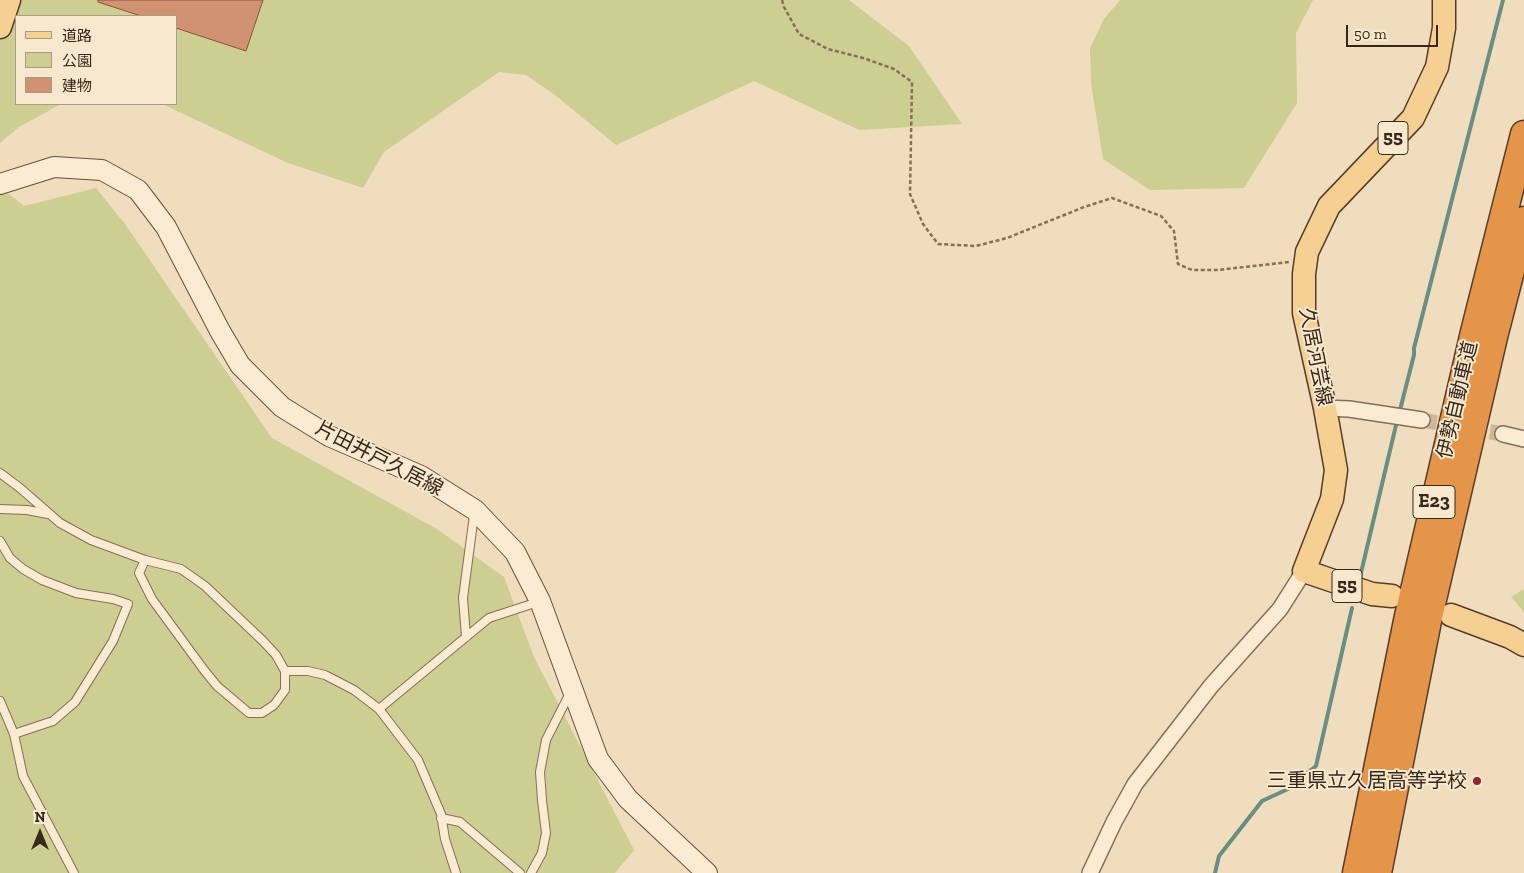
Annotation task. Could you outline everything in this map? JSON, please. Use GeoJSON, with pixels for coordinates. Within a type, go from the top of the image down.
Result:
{"type":"FeatureCollection","features":[{"type":"Feature","properties":{"kind":"highway","name":"伊勢自動車道"},"geometry":{"type":"LineString","coordinates":[[1356,873],[1408,616],[1474,332],[1524,134]]}},
{"type":"Feature","properties":{"kind":"highway","name":"伊勢自動車道"},"geometry":{"type":"LineString","coordinates":[[1378,873],[1428,620],[1524,220]]}},
{"type":"Feature","properties":{"kind":"main road"},"geometry":{"type":"LineString","coordinates":[[0,26],[9,0]]}},
{"type":"Feature","properties":{"kind":"main road","name":"久居河芸線"},"geometry":{"type":"LineString","coordinates":[[1304,571],[1332,499],[1336,470],[1325,408],[1304,313],[1303,300],[1307,252],[1329,206],[1413,118],[1437,67],[1444,28],[1444,0]]}},
{"type":"Feature","properties":{"kind":"main road","name":"片田井戸久居線"},"geometry":{"type":"LineString","coordinates":[[0,184],[54,167],[102,170],[138,190],[166,228],[240,365],[282,407],[329,436],[421,476],[475,510],[515,552],[540,601],[598,759],[628,798],[707,873]]}},
{"type":"Feature","properties":{"kind":"main road","name":"55"},"geometry":{"type":"LineString","coordinates":[[1304,571],[1372,594],[1392,596]]}},
{"type":"Feature","properties":{"kind":"main road"},"geometry":{"type":"LineString","coordinates":[[1452,615],[1510,637],[1524,645]]}},
{"type":"Feature","properties":{"kind":"street"},"geometry":{"type":"LineString","coordinates":[[1325,408],[1349,409],[1422,420]]}},
{"type":"Feature","properties":{"kind":"street"},"geometry":{"type":"LineString","coordinates":[[1503,434],[1524,439]]}},
{"type":"Feature","properties":{"kind":"street"},"geometry":{"type":"LineString","coordinates":[[1090,873],[1114,822],[1135,784],[1212,686],[1280,609],[1304,571]]}},
{"type":"Feature","properties":{"kind":"lane"},"geometry":{"type":"LineString","coordinates":[[0,473],[60,523],[91,540],[145,560],[181,569],[205,586],[264,641],[276,655],[285,671],[285,690],[274,705],[262,713],[249,713],[217,686],[152,599],[139,573],[145,560]]}},
{"type":"Feature","properties":{"kind":"lane"},"geometry":{"type":"LineString","coordinates":[[0,509],[26,510],[48,514]]}},
{"type":"Feature","properties":{"kind":"lane"},"geometry":{"type":"LineString","coordinates":[[466,637],[463,598],[475,510]]}},
{"type":"Feature","properties":{"kind":"lane"},"geometry":{"type":"LineString","coordinates":[[0,541],[10,558],[23,569],[42,580],[76,593],[128,604],[113,641],[75,702],[53,721],[14,734]]}},
{"type":"Feature","properties":{"kind":"lane"},"geometry":{"type":"LineString","coordinates":[[378,709],[489,618],[540,601]]}},
{"type":"Feature","properties":{"kind":"lane"},"geometry":{"type":"LineString","coordinates":[[285,671],[308,671],[326,675],[354,690],[378,709],[418,760],[441,818],[445,839],[456,873]]}},
{"type":"Feature","properties":{"kind":"lane"},"geometry":{"type":"LineString","coordinates":[[531,873],[542,853],[546,833],[540,772],[546,740],[572,688]]}},
{"type":"Feature","properties":{"kind":"lane"},"geometry":{"type":"LineString","coordinates":[[0,701],[14,734],[23,776],[74,873]]}},
{"type":"Feature","properties":{"kind":"lane"},"geometry":{"type":"LineString","coordinates":[[441,818],[460,822],[520,873]]}},
{"type":"Feature","properties":{"kind":"path"},"geometry":{"type":"LineString","coordinates":[[782,0],[784,7],[800,34],[828,49],[863,58],[894,69],[912,82],[910,194],[923,224],[938,244],[976,246],[1006,238],[1112,198],[1161,216],[1174,231],[1178,264],[1192,270],[1218,270],[1306,260]]}},
{"type":"Feature","properties":{"kind":"green space"},"geometry":{"type":"Polygon","coordinates":[[[0,0],[849,0],[909,46],[962,124],[859,130],[754,81],[616,145],[555,95],[526,75],[499,72],[384,152],[363,188],[288,163],[164,105],[178,105],[178,15],[15,15],[15,105],[59,105],[19,127],[0,143],[0,0]]]}},
{"type":"Feature","properties":{"kind":"green space"},"geometry":{"type":"Polygon","coordinates":[[[1120,0],[1313,0],[1296,33],[1297,103],[1244,188],[1150,190],[1103,159],[1091,83],[1090,48],[1104,19],[1120,0]]]}},
{"type":"Feature","properties":{"kind":"green space"},"geometry":{"type":"Polygon","coordinates":[[[0,187],[24,206],[96,188],[125,224],[272,438],[437,529],[504,577],[534,657],[634,850],[615,873],[0,873],[0,187]]]}},
{"type":"Feature","properties":{"kind":"green space"},"geometry":{"type":"Polygon","coordinates":[[[1524,589],[1524,612],[1511,597],[1524,589]]]}},
{"type":"Feature","properties":{"kind":"building"},"geometry":{"type":"Polygon","coordinates":[[[98,0],[263,0],[246,51],[178,29],[178,15],[138,15],[98,2],[98,0]]]}},
{"type":"Feature","properties":{"kind":"waterway"},"geometry":{"type":"LineString","coordinates":[[1399,414],[1414,355],[1414,348],[1503,0]]}},
{"type":"Feature","properties":{"kind":"waterway"},"geometry":{"type":"LineString","coordinates":[[1360,577],[1397,421]]}},
{"type":"Feature","properties":{"kind":"waterway"},"geometry":{"type":"LineString","coordinates":[[1215,873],[1219,856],[1262,801],[1288,789],[1316,766],[1352,608]]}},
{"type":"Feature","properties":{"kind":"tunnel"},"geometry":{"type":"LineString","coordinates":[[1422,420],[1503,434]]}},
{"type":"Feature","properties":{"kind":"place","name":"三重県立久居高等学校"},"geometry":{"type":"Point","coordinates":[1477,781]}}]}
